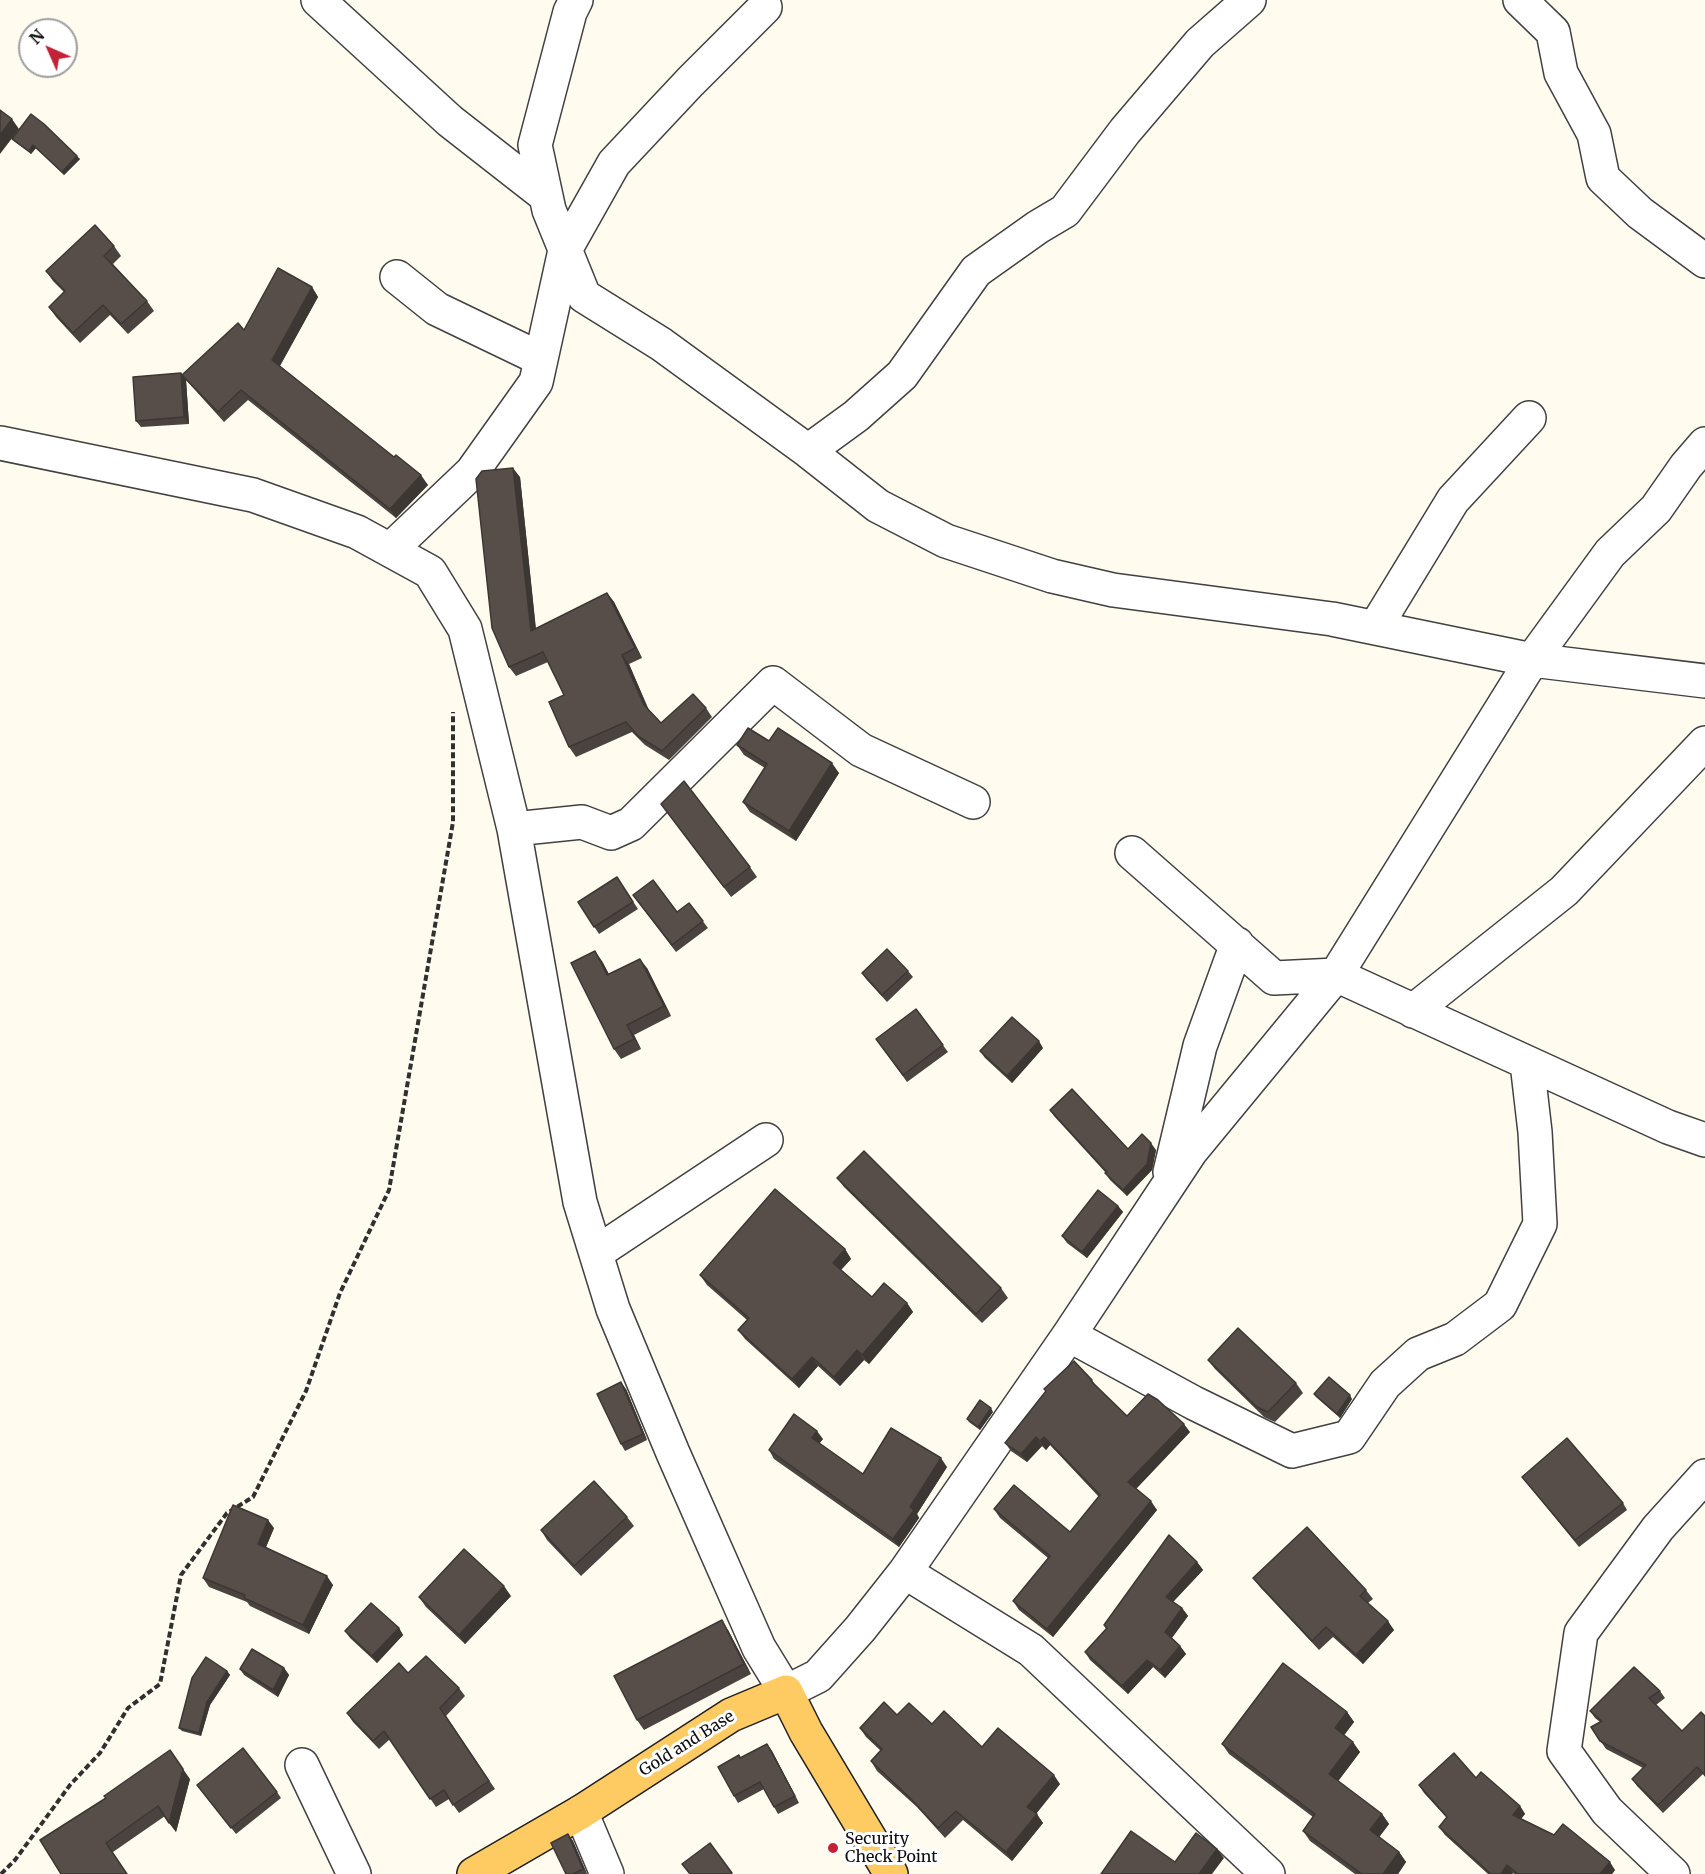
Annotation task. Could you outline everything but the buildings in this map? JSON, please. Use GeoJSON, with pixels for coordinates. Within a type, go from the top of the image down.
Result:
{"type":"FeatureCollection","features":[{"type":"Feature","properties":{"kind":"main road","name":"Gold and Base"},"geometry":{"type":"LineString","coordinates":[[474,1874],[581,1812],[731,1715],[786,1692]]}},
{"type":"Feature","properties":{"kind":"main road"},"geometry":{"type":"LineString","coordinates":[[786,1692],[806,1732],[891,1874]]}},
{"type":"Feature","properties":{"kind":"street"},"geometry":{"type":"LineString","coordinates":[[318,0],[450,121],[546,196]]}},
{"type":"Feature","properties":{"kind":"street"},"geometry":{"type":"LineString","coordinates":[[576,0],[570,12],[535,145],[549,210],[584,296],[660,344],[808,451],[878,506],[936,536],[1052,576],[1113,590],[1332,620],[1532,660],[1705,681]]}},
{"type":"Feature","properties":{"kind":"street"},"geometry":{"type":"LineString","coordinates":[[808,451],[856,416],[902,375],[976,271],[1038,227],[1065,211],[1125,131],[1200,43],[1249,0]]}},
{"type":"Feature","properties":{"kind":"street"},"geometry":{"type":"LineString","coordinates":[[1520,0],[1553,32],[1561,74],[1594,134],[1603,177],[1640,213],[1705,261]]}},
{"type":"Feature","properties":{"kind":"street"},"geometry":{"type":"LineString","coordinates":[[390,550],[472,472],[536,382],[565,250],[614,163],[765,7]]}},
{"type":"Feature","properties":{"kind":"street"},"geometry":{"type":"LineString","coordinates":[[398,277],[437,309],[541,359]]}},
{"type":"Feature","properties":{"kind":"street"},"geometry":{"type":"LineString","coordinates":[[1375,628],[1453,500],[1529,418]]}},
{"type":"Feature","properties":{"kind":"street"},"geometry":{"type":"LineString","coordinates":[[0,443],[253,495],[357,532],[430,572],[465,629],[514,829],[580,1202],[613,1309],[673,1453],[759,1648],[786,1692],[818,1676],[860,1629],[905,1572],[1069,1335],[1191,1151],[1336,975],[1532,660],[1610,553],[1656,509],[1686,466],[1705,444]]}},
{"type":"Feature","properties":{"kind":"street"},"geometry":{"type":"LineString","coordinates":[[514,829],[582,822],[611,833],[631,824],[773,683],[861,750],[973,802]]}},
{"type":"Feature","properties":{"kind":"street"},"geometry":{"type":"LineString","coordinates":[[1413,1011],[1564,891],[1705,743]]}},
{"type":"Feature","properties":{"kind":"street"},"geometry":{"type":"LineString","coordinates":[[1132,853],[1274,978],[1336,975],[1668,1127],[1705,1140]]}},
{"type":"Feature","properties":{"kind":"street"},"geometry":{"type":"LineString","coordinates":[[1166,1188],[1200,1046],[1237,944]]}},
{"type":"Feature","properties":{"kind":"street"},"geometry":{"type":"LineString","coordinates":[[1069,1335],[1194,1403],[1292,1451],[1349,1437],[1385,1384],[1418,1354],[1455,1339],[1500,1305],[1540,1224],[1535,1132],[1527,1063]]}},
{"type":"Feature","properties":{"kind":"street"},"geometry":{"type":"LineString","coordinates":[[596,1253],[766,1140]]}},
{"type":"Feature","properties":{"kind":"street"},"geometry":{"type":"LineString","coordinates":[[1673,1874],[1607,1811],[1564,1751],[1581,1633],[1658,1528],[1705,1476]]}},
{"type":"Feature","properties":{"kind":"street"},"geometry":{"type":"LineString","coordinates":[[905,1572],[1031,1650],[1268,1874]]}},
{"type":"Feature","properties":{"kind":"street"},"geometry":{"type":"LineString","coordinates":[[302,1765],[354,1874]]}},
{"type":"Feature","properties":{"kind":"street"},"geometry":{"type":"LineString","coordinates":[[581,1812],[607,1874]]}},
{"type":"Feature","properties":{"kind":"path"},"geometry":{"type":"LineString","coordinates":[[1,1874],[15,1860],[70,1785],[100,1753],[128,1708],[160,1684],[181,1575],[227,1513],[253,1497],[306,1391],[339,1293],[389,1190],[453,822],[453,706]]}},
{"type":"Feature","properties":{"kind":"place","name":"Security Check Point"},"geometry":{"type":"Point","coordinates":[833,1848]}}]}
